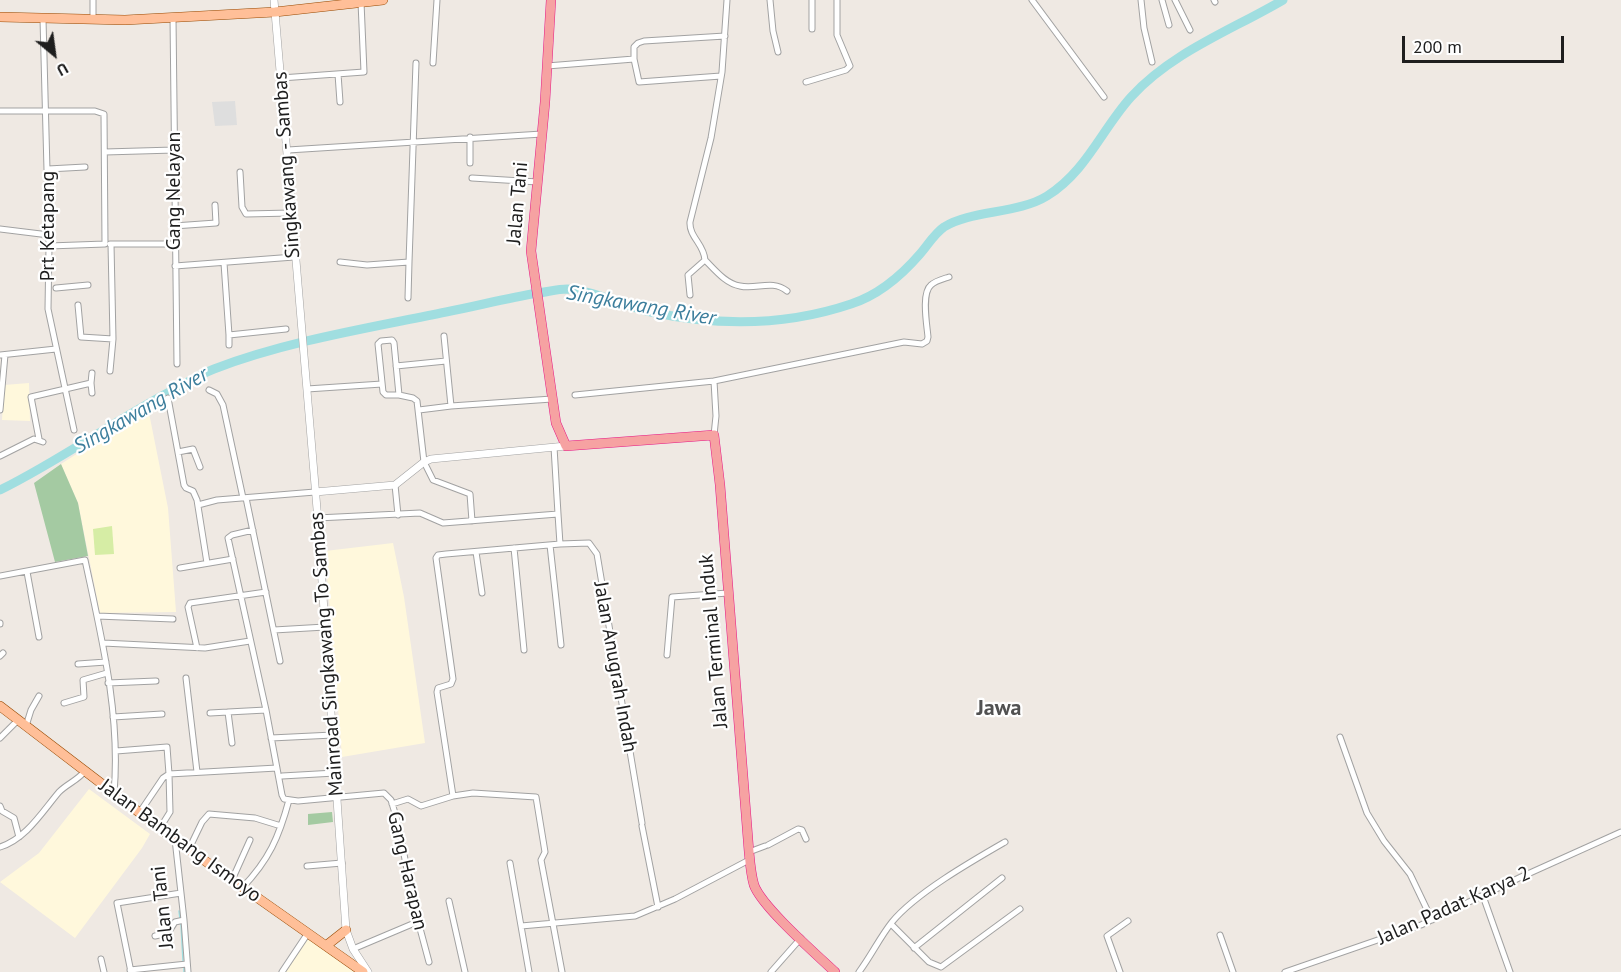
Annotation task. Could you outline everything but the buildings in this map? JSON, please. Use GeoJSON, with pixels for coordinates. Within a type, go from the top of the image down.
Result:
{"type":"FeatureCollection","features":[{"type":"Feature","properties":{"kind":"highway","name":"Jalan Tani"},"geometry":{"type":"LineString","coordinates":[[551,0],[531,251],[556,423],[566,446]]}},
{"type":"Feature","properties":{"kind":"highway"},"geometry":{"type":"LineString","coordinates":[[566,446],[714,435]]}},
{"type":"Feature","properties":{"kind":"highway","name":"Jalan Terminal Induk"},"geometry":{"type":"LineString","coordinates":[[714,435],[729,593],[749,856],[754,883],[758,892],[830,970]]}},
{"type":"Feature","properties":{"kind":"main road"},"geometry":{"type":"LineString","coordinates":[[0,17],[93,21],[173,18],[275,12],[324,3],[383,0]]}},
{"type":"Feature","properties":{"kind":"main road","name":"Jalan Bambang Ismoyo"},"geometry":{"type":"LineString","coordinates":[[0,706],[18,724],[83,774],[140,812],[175,842],[189,849],[365,972]]}},
{"type":"Feature","properties":{"kind":"main road"},"geometry":{"type":"LineString","coordinates":[[327,945],[346,930]]}},
{"type":"Feature","properties":{"kind":"street"},"geometry":{"type":"LineString","coordinates":[[93,0],[93,21]]}},
{"type":"Feature","properties":{"kind":"street","name":"Singkawang - Sambas"},"geometry":{"type":"LineString","coordinates":[[274,0],[302,330]]}},
{"type":"Feature","properties":{"kind":"street"},"geometry":{"type":"LineString","coordinates":[[433,63],[437,0]]}},
{"type":"Feature","properties":{"kind":"street"},"geometry":{"type":"LineString","coordinates":[[728,0],[721,76],[711,138],[690,222],[691,232],[703,249],[705,260],[723,278],[738,286],[773,284],[787,291]]}},
{"type":"Feature","properties":{"kind":"street"},"geometry":{"type":"LineString","coordinates":[[770,0],[778,52]]}},
{"type":"Feature","properties":{"kind":"street"},"geometry":{"type":"LineString","coordinates":[[812,0],[812,28]]}},
{"type":"Feature","properties":{"kind":"street"},"geometry":{"type":"LineString","coordinates":[[806,82],[846,70],[850,66],[837,35],[837,0]]}},
{"type":"Feature","properties":{"kind":"street"},"geometry":{"type":"LineString","coordinates":[[1032,0],[1104,97]]}},
{"type":"Feature","properties":{"kind":"street"},"geometry":{"type":"LineString","coordinates":[[1141,0],[1144,28],[1152,62]]}},
{"type":"Feature","properties":{"kind":"street"},"geometry":{"type":"LineString","coordinates":[[1162,0],[1169,25]]}},
{"type":"Feature","properties":{"kind":"street"},"geometry":{"type":"LineString","coordinates":[[1175,0],[1190,30]]}},
{"type":"Feature","properties":{"kind":"street"},"geometry":{"type":"LineString","coordinates":[[281,78],[364,72],[359,2]]}},
{"type":"Feature","properties":{"kind":"street","name":"Gang Nelayan"},"geometry":{"type":"LineString","coordinates":[[173,18],[177,364]]}},
{"type":"Feature","properties":{"kind":"street","name":"Prt Ketapang"},"geometry":{"type":"LineString","coordinates":[[43,19],[51,288],[48,309],[74,430]]}},
{"type":"Feature","properties":{"kind":"street"},"geometry":{"type":"LineString","coordinates":[[721,76],[641,82],[637,80],[634,47],[640,42],[725,36]]}},
{"type":"Feature","properties":{"kind":"street"},"geometry":{"type":"LineString","coordinates":[[547,66],[634,59]]}},
{"type":"Feature","properties":{"kind":"street"},"geometry":{"type":"LineString","coordinates":[[408,298],[416,63]]}},
{"type":"Feature","properties":{"kind":"street"},"geometry":{"type":"LineString","coordinates":[[338,74],[340,102]]}},
{"type":"Feature","properties":{"kind":"street"},"geometry":{"type":"LineString","coordinates":[[0,111],[102,112],[105,120],[112,339],[110,371]]}},
{"type":"Feature","properties":{"kind":"street"},"geometry":{"type":"LineString","coordinates":[[288,150],[542,134]]}},
{"type":"Feature","properties":{"kind":"street"},"geometry":{"type":"LineString","coordinates":[[470,137],[470,164]]}},
{"type":"Feature","properties":{"kind":"street"},"geometry":{"type":"LineString","coordinates":[[105,152],[174,150]]}},
{"type":"Feature","properties":{"kind":"street"},"geometry":{"type":"LineString","coordinates":[[48,169],[85,167]]}},
{"type":"Feature","properties":{"kind":"street"},"geometry":{"type":"LineString","coordinates":[[240,172],[242,207],[246,214],[291,213]]}},
{"type":"Feature","properties":{"kind":"street"},"geometry":{"type":"LineString","coordinates":[[472,178],[537,182]]}},
{"type":"Feature","properties":{"kind":"street"},"geometry":{"type":"LineString","coordinates":[[174,226],[216,223],[215,205]]}},
{"type":"Feature","properties":{"kind":"street"},"geometry":{"type":"LineString","coordinates":[[0,230],[49,235]]}},
{"type":"Feature","properties":{"kind":"street"},"geometry":{"type":"LineString","coordinates":[[50,246],[174,243]]}},
{"type":"Feature","properties":{"kind":"street"},"geometry":{"type":"LineString","coordinates":[[175,266],[294,257]]}},
{"type":"Feature","properties":{"kind":"street"},"geometry":{"type":"LineString","coordinates":[[690,295],[688,275],[705,260]]}},
{"type":"Feature","properties":{"kind":"street"},"geometry":{"type":"LineString","coordinates":[[224,262],[230,345]]}},
{"type":"Feature","properties":{"kind":"street"},"geometry":{"type":"LineString","coordinates":[[340,262],[363,265],[409,262]]}},
{"type":"Feature","properties":{"kind":"street"},"geometry":{"type":"LineString","coordinates":[[575,395],[714,381],[901,342],[920,345],[927,341],[925,300],[928,288],[949,277]]}},
{"type":"Feature","properties":{"kind":"street"},"geometry":{"type":"LineString","coordinates":[[51,288],[88,285]]}},
{"type":"Feature","properties":{"kind":"street"},"geometry":{"type":"LineString","coordinates":[[78,305],[81,337],[112,339]]}},
{"type":"Feature","properties":{"kind":"street"},"geometry":{"type":"LineString","coordinates":[[229,335],[286,329]]}},
{"type":"Feature","properties":{"kind":"street","name":"Mainroad Singkawang To Sambas"},"geometry":{"type":"LineString","coordinates":[[302,330],[346,930],[365,972]]}},
{"type":"Feature","properties":{"kind":"street"},"geometry":{"type":"LineString","coordinates":[[444,336],[451,406]]}},
{"type":"Feature","properties":{"kind":"street"},"geometry":{"type":"LineString","coordinates":[[399,395],[393,340],[378,342],[382,384],[386,395],[416,399],[424,462],[433,480],[470,494],[472,521]]}},
{"type":"Feature","properties":{"kind":"street"},"geometry":{"type":"LineString","coordinates":[[0,411],[2,355],[56,349]]}},
{"type":"Feature","properties":{"kind":"street"},"geometry":{"type":"LineString","coordinates":[[396,366],[446,360]]}},
{"type":"Feature","properties":{"kind":"street"},"geometry":{"type":"LineString","coordinates":[[92,373],[92,393]]}},
{"type":"Feature","properties":{"kind":"street"},"geometry":{"type":"LineString","coordinates":[[714,381],[716,416],[714,435]]}},
{"type":"Feature","properties":{"kind":"street"},"geometry":{"type":"LineString","coordinates":[[0,456],[31,441],[41,441],[31,397],[91,383]]}},
{"type":"Feature","properties":{"kind":"street"},"geometry":{"type":"LineString","coordinates":[[307,389],[382,384]]}},
{"type":"Feature","properties":{"kind":"street"},"geometry":{"type":"LineString","coordinates":[[209,390],[217,394],[223,405],[253,530],[280,660]]}},
{"type":"Feature","properties":{"kind":"street"},"geometry":{"type":"LineString","coordinates":[[168,398],[184,487],[193,491],[198,505],[207,563]]}},
{"type":"Feature","properties":{"kind":"street"},"geometry":{"type":"LineString","coordinates":[[419,410],[552,399]]}},
{"type":"Feature","properties":{"kind":"street"},"geometry":{"type":"LineString","coordinates":[[198,505],[217,500],[395,485],[424,462],[474,454],[566,446]]}},
{"type":"Feature","properties":{"kind":"street"},"geometry":{"type":"LineString","coordinates":[[554,447],[560,544]]}},
{"type":"Feature","properties":{"kind":"street"},"geometry":{"type":"LineString","coordinates":[[178,452],[193,449],[200,467]]}},
{"type":"Feature","properties":{"kind":"street"},"geometry":{"type":"LineString","coordinates":[[395,485],[398,515]]}},
{"type":"Feature","properties":{"kind":"street"},"geometry":{"type":"LineString","coordinates":[[317,518],[420,513],[443,523],[558,514]]}},
{"type":"Feature","properties":{"kind":"street"},"geometry":{"type":"LineString","coordinates":[[253,530],[228,537],[267,710],[282,795],[284,799],[290,800],[310,801],[337,798]]}},
{"type":"Feature","properties":{"kind":"street","name":"Jalan Anugrah Indah"},"geometry":{"type":"LineString","coordinates":[[453,796],[437,692],[438,688],[451,684],[453,679],[436,558],[440,555],[560,544],[587,543],[591,545],[597,554],[658,907]]}},
{"type":"Feature","properties":{"kind":"street"},"geometry":{"type":"LineString","coordinates":[[550,545],[561,645]]}},
{"type":"Feature","properties":{"kind":"street"},"geometry":{"type":"LineString","coordinates":[[514,548],[524,650]]}},
{"type":"Feature","properties":{"kind":"street"},"geometry":{"type":"LineString","coordinates":[[476,552],[482,593]]}},
{"type":"Feature","properties":{"kind":"street"},"geometry":{"type":"LineString","coordinates":[[180,568],[233,559]]}},
{"type":"Feature","properties":{"kind":"street"},"geometry":{"type":"LineString","coordinates":[[0,576],[86,560],[103,644],[113,717],[116,751],[114,793]]}},
{"type":"Feature","properties":{"kind":"street"},"geometry":{"type":"LineString","coordinates":[[27,572],[39,637]]}},
{"type":"Feature","properties":{"kind":"street"},"geometry":{"type":"LineString","coordinates":[[197,648],[189,605],[266,592]]}},
{"type":"Feature","properties":{"kind":"street"},"geometry":{"type":"LineString","coordinates":[[667,655],[672,597],[729,593]]}},
{"type":"Feature","properties":{"kind":"street"},"geometry":{"type":"LineString","coordinates":[[97,616],[173,620]]}},
{"type":"Feature","properties":{"kind":"street"},"geometry":{"type":"LineString","coordinates":[[274,630],[325,627]]}},
{"type":"Feature","properties":{"kind":"street"},"geometry":{"type":"LineString","coordinates":[[103,644],[197,648],[250,641]]}},
{"type":"Feature","properties":{"kind":"street"},"geometry":{"type":"LineString","coordinates":[[78,664],[106,662]]}},
{"type":"Feature","properties":{"kind":"street"},"geometry":{"type":"LineString","coordinates":[[64,703],[84,697],[83,680],[107,673]]}},
{"type":"Feature","properties":{"kind":"street"},"geometry":{"type":"LineString","coordinates":[[186,678],[197,772]]}},
{"type":"Feature","properties":{"kind":"street"},"geometry":{"type":"LineString","coordinates":[[108,683],[156,681]]}},
{"type":"Feature","properties":{"kind":"street"},"geometry":{"type":"LineString","coordinates":[[0,738],[31,710],[39,696]]}},
{"type":"Feature","properties":{"kind":"street"},"geometry":{"type":"LineString","coordinates":[[210,713],[267,710]]}},
{"type":"Feature","properties":{"kind":"street"},"geometry":{"type":"LineString","coordinates":[[228,712],[232,743]]}},
{"type":"Feature","properties":{"kind":"street"},"geometry":{"type":"LineString","coordinates":[[113,717],[162,714]]}},
{"type":"Feature","properties":{"kind":"street"},"geometry":{"type":"LineString","coordinates":[[272,738],[333,735]]}},
{"type":"Feature","properties":{"kind":"street"},"geometry":{"type":"LineString","coordinates":[[1340,737],[1367,813],[1384,841],[1410,874],[1432,920]]}},
{"type":"Feature","properties":{"kind":"street"},"geometry":{"type":"LineString","coordinates":[[116,751],[166,746],[170,812],[160,828]]}},
{"type":"Feature","properties":{"kind":"street"},"geometry":{"type":"LineString","coordinates":[[140,812],[163,778],[169,774],[277,768]]}},
{"type":"Feature","properties":{"kind":"street"},"geometry":{"type":"LineString","coordinates":[[282,776],[335,773]]}},
{"type":"Feature","properties":{"kind":"street"},"geometry":{"type":"LineString","coordinates":[[0,847],[19,837],[60,791],[83,774]]}},
{"type":"Feature","properties":{"kind":"street","name":"Gang Harapan"},"geometry":{"type":"LineString","coordinates":[[337,798],[384,793],[391,800],[398,823],[417,922],[429,962]]}},
{"type":"Feature","properties":{"kind":"street"},"geometry":{"type":"LineString","coordinates":[[392,804],[408,799],[421,806],[453,796],[473,793],[536,797],[545,852],[541,860],[562,972]]}},
{"type":"Feature","properties":{"kind":"street"},"geometry":{"type":"LineString","coordinates":[[242,888],[263,865],[290,800]]}},
{"type":"Feature","properties":{"kind":"street"},"geometry":{"type":"LineString","coordinates":[[0,806],[2,811],[14,818],[19,837]]}},
{"type":"Feature","properties":{"kind":"street"},"geometry":{"type":"LineString","coordinates":[[189,849],[202,822],[209,814],[255,818],[281,826]]}},
{"type":"Feature","properties":{"kind":"street"},"geometry":{"type":"LineString","coordinates":[[521,926],[635,916],[658,907],[766,845],[800,829],[806,839]]}},
{"type":"Feature","properties":{"kind":"street","name":"Jalan Padat Karya 2"},"geometry":{"type":"LineString","coordinates":[[1285,972],[1395,935],[1432,920],[1621,832]]}},
{"type":"Feature","properties":{"kind":"street"},"geometry":{"type":"LineString","coordinates":[[232,880],[250,840]]}},
{"type":"Feature","properties":{"kind":"street","name":"Jalan Tani"},"geometry":{"type":"LineString","coordinates":[[175,842],[181,893],[184,964],[188,972]]}},
{"type":"Feature","properties":{"kind":"street"},"geometry":{"type":"LineString","coordinates":[[860,972],[891,924],[917,900],[942,881],[1005,842]]}},
{"type":"Feature","properties":{"kind":"street"},"geometry":{"type":"LineString","coordinates":[[307,866],[342,863]]}},
{"type":"Feature","properties":{"kind":"street"},"geometry":{"type":"LineString","coordinates":[[510,864],[529,972]]}},
{"type":"Feature","properties":{"kind":"street"},"geometry":{"type":"LineString","coordinates":[[914,948],[1002,878]]}},
{"type":"Feature","properties":{"kind":"street"},"geometry":{"type":"LineString","coordinates":[[181,893],[117,903],[130,971],[184,964]]}},
{"type":"Feature","properties":{"kind":"street"},"geometry":{"type":"LineString","coordinates":[[1483,896],[1510,972]]}},
{"type":"Feature","properties":{"kind":"street"},"geometry":{"type":"LineString","coordinates":[[449,901],[465,972]]}},
{"type":"Feature","properties":{"kind":"street"},"geometry":{"type":"LineString","coordinates":[[891,924],[929,962],[941,967],[1020,909]]}},
{"type":"Feature","properties":{"kind":"street"},"geometry":{"type":"LineString","coordinates":[[156,936],[169,932],[173,924],[181,920]]}},
{"type":"Feature","properties":{"kind":"street"},"geometry":{"type":"LineString","coordinates":[[1120,972],[1107,936],[1128,921]]}},
{"type":"Feature","properties":{"kind":"street"},"geometry":{"type":"LineString","coordinates":[[354,949],[417,922]]}},
{"type":"Feature","properties":{"kind":"street"},"geometry":{"type":"LineString","coordinates":[[282,972],[308,933]]}},
{"type":"Feature","properties":{"kind":"street"},"geometry":{"type":"LineString","coordinates":[[1220,935],[1233,972]]}},
{"type":"Feature","properties":{"kind":"street"},"geometry":{"type":"LineString","coordinates":[[771,972],[801,938]]}},
{"type":"Feature","properties":{"kind":"street"},"geometry":{"type":"LineString","coordinates":[[101,959],[104,972]]}},
{"type":"Feature","properties":{"kind":"shaded area"},"geometry":{"type":"Polygon","coordinates":[[[235,101],[237,125],[215,126],[212,102],[235,101]]]}},
{"type":"Feature","properties":{"kind":"shaded area"},"geometry":{"type":"Polygon","coordinates":[[[29,383],[30,421],[2,420],[4,385],[29,383]]]}},
{"type":"Feature","properties":{"kind":"shaded area"},"geometry":{"type":"Polygon","coordinates":[[[148,408],[168,508],[176,612],[100,613],[78,503],[61,464],[148,408]]]}},
{"type":"Feature","properties":{"kind":"shaded area"},"geometry":{"type":"Polygon","coordinates":[[[393,543],[404,597],[425,743],[342,757],[325,551],[393,543]]]}},
{"type":"Feature","properties":{"kind":"shaded area"},"geometry":{"type":"Polygon","coordinates":[[[89,789],[150,834],[75,938],[0,882],[39,853],[89,789]]]}},
{"type":"Feature","properties":{"kind":"shaded area"},"geometry":{"type":"Polygon","coordinates":[[[308,938],[354,972],[284,972],[308,938]]]}},
{"type":"Feature","properties":{"kind":"green space"},"geometry":{"type":"Polygon","coordinates":[[[61,464],[78,503],[88,556],[55,562],[34,483],[61,464]]]}},
{"type":"Feature","properties":{"kind":"green space"},"geometry":{"type":"Polygon","coordinates":[[[112,526],[114,554],[95,555],[93,529],[112,526]]]}},
{"type":"Feature","properties":{"kind":"green space"},"geometry":{"type":"Polygon","coordinates":[[[332,812],[333,822],[308,825],[308,814],[332,812]]]}},
{"type":"Feature","properties":{"kind":"waterway","name":"Singkawang River"},"geometry":{"type":"LineString","coordinates":[[0,490],[204,373],[242,359],[328,336],[564,289],[578,290],[651,312],[701,320],[751,322],[777,320],[851,304],[880,290],[897,277],[944,227],[967,218],[1022,206],[1047,196],[1061,186],[1083,163],[1121,109],[1147,81],[1184,54],[1283,0]]}},
{"type":"Feature","properties":{"kind":"waterway"},"geometry":{"type":"LineString","coordinates":[[179,911],[180,919]]}},
{"type":"Feature","properties":{"kind":"waterway"},"geometry":{"type":"LineString","coordinates":[[181,924],[183,961]]}},
{"type":"Feature","properties":{"kind":"waterway"},"geometry":{"type":"LineString","coordinates":[[184,966],[184,972]]}},
{"type":"Feature","properties":{"kind":"district","name":"Jawa"},"geometry":{"type":"Point","coordinates":[999,709]}}]}
